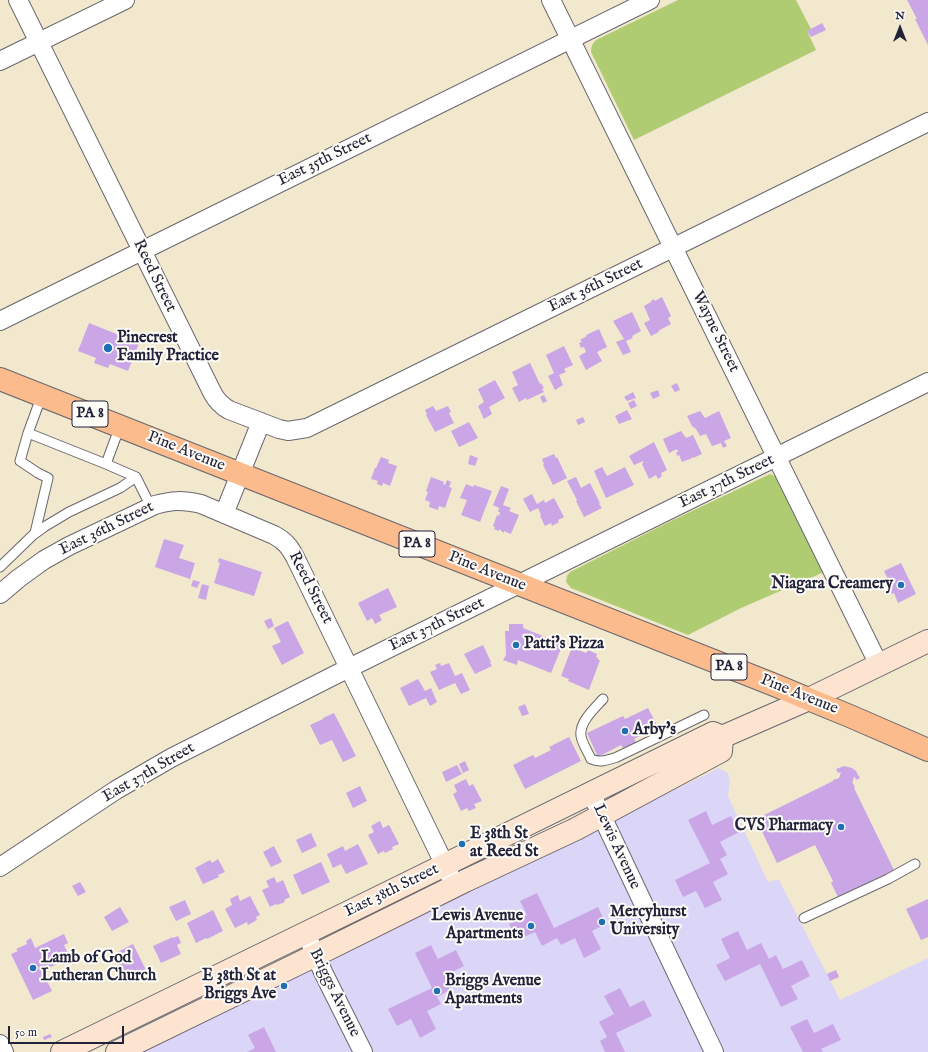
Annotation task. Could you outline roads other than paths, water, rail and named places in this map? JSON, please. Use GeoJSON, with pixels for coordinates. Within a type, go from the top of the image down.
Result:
{"type":"FeatureCollection","features":[{"type":"Feature","properties":{"kind":"main road","name":"Pine Avenue"},"geometry":{"type":"LineString","coordinates":[[0,379],[809,699],[925,754]]}},
{"type":"Feature","properties":{"kind":"main road","name":"East 38th Street"},"geometry":{"type":"LineString","coordinates":[[62,1052],[445,866],[713,733],[722,737],[809,699],[928,641]]}},
{"type":"Feature","properties":{"kind":"main road","name":"East 38th Street"},"geometry":{"type":"LineString","coordinates":[[117,1052],[316,956],[601,815],[721,750],[722,737]]}},
{"type":"Feature","properties":{"kind":"street","name":"Reed Street"},"geometry":{"type":"LineString","coordinates":[[18,0],[213,394],[222,406],[261,422]]}},
{"type":"Feature","properties":{"kind":"street"},"geometry":{"type":"LineString","coordinates":[[0,62],[125,0]]}},
{"type":"Feature","properties":{"kind":"street","name":"Wayne Street"},"geometry":{"type":"LineString","coordinates":[[551,0],[879,665]]}},
{"type":"Feature","properties":{"kind":"street","name":"East 35th Street"},"geometry":{"type":"LineString","coordinates":[[0,321],[650,0]]}},
{"type":"Feature","properties":{"kind":"street","name":"East 36th Street"},"geometry":{"type":"LineString","coordinates":[[261,422],[288,431],[307,428],[928,122]]}},
{"type":"Feature","properties":{"kind":"street","name":"East 37th Street"},"geometry":{"type":"LineString","coordinates":[[0,867],[116,790],[206,740],[928,382]]}},
{"type":"Feature","properties":{"kind":"street"},"geometry":{"type":"LineString","coordinates":[[224,514],[261,422]]}},
{"type":"Feature","properties":{"kind":"street","name":"East 36th Street"},"geometry":{"type":"LineString","coordinates":[[0,594],[19,578],[50,556],[167,501],[189,501],[201,504],[224,514]]}},
{"type":"Feature","properties":{"kind":"street","name":"Reed Street"},"geometry":{"type":"LineString","coordinates":[[224,514],[274,535],[290,548],[455,886]]}},
{"type":"Feature","properties":{"kind":"street","name":"Lewis Avenue"},"geometry":{"type":"LineString","coordinates":[[591,794],[714,1052]]}},
{"type":"Feature","properties":{"kind":"street","name":"Briggs Avenue"},"geometry":{"type":"LineString","coordinates":[[306,933],[363,1052]]}},
{"type":"Feature","properties":{"kind":"street"},"geometry":{"type":"LineString","coordinates":[[0,1044],[4,1052]]}},
{"type":"Feature","properties":{"kind":"lane"},"geometry":{"type":"LineString","coordinates":[[35,533],[48,478],[20,461],[28,433],[42,395]]}},
{"type":"Feature","properties":{"kind":"lane"},"geometry":{"type":"LineString","coordinates":[[106,464],[120,426]]}},
{"type":"Feature","properties":{"kind":"lane"},"geometry":{"type":"LineString","coordinates":[[28,433],[136,477],[152,507]]}},
{"type":"Feature","properties":{"kind":"lane"},"geometry":{"type":"LineString","coordinates":[[0,567],[35,533],[69,512],[120,488],[136,477]]}},
{"type":"Feature","properties":{"kind":"lane"},"geometry":{"type":"LineString","coordinates":[[604,699],[587,717],[581,728],[581,736],[591,759],[596,762],[617,757],[704,715]]}},
{"type":"Feature","properties":{"kind":"lane"},"geometry":{"type":"LineString","coordinates":[[804,918],[888,879],[915,864]]}},
{"type":"Feature","properties":{"kind":"place","name":"Pinecrest Family Practice"},"geometry":{"type":"Point","coordinates":[108,348]}},
{"type":"Feature","properties":{"kind":"place","name":"Niagara Creamery"},"geometry":{"type":"Point","coordinates":[901,585]}},
{"type":"Feature","properties":{"kind":"place","name":"Patti's Pizza"},"geometry":{"type":"Point","coordinates":[516,645]}},
{"type":"Feature","properties":{"kind":"place","name":"Arby's"},"geometry":{"type":"Point","coordinates":[625,731]}},
{"type":"Feature","properties":{"kind":"place","name":"CVS Pharmacy"},"geometry":{"type":"Point","coordinates":[841,827]}},
{"type":"Feature","properties":{"kind":"place","name":"E 38th St at Reed St"},"geometry":{"type":"Point","coordinates":[462,844]}},
{"type":"Feature","properties":{"kind":"place","name":"Mercyhurst University"},"geometry":{"type":"Point","coordinates":[602,922]}},
{"type":"Feature","properties":{"kind":"place","name":"Lewis Avenue Apartments"},"geometry":{"type":"Point","coordinates":[531,926]}},
{"type":"Feature","properties":{"kind":"place","name":"Lamb of God Lutheran Church"},"geometry":{"type":"Point","coordinates":[33,968]}},
{"type":"Feature","properties":{"kind":"place","name":"E 38th St at Briggs Ave"},"geometry":{"type":"Point","coordinates":[284,986]}},
{"type":"Feature","properties":{"kind":"place","name":"Briggs Avenue Apartments"},"geometry":{"type":"Point","coordinates":[437,991]}}]}
